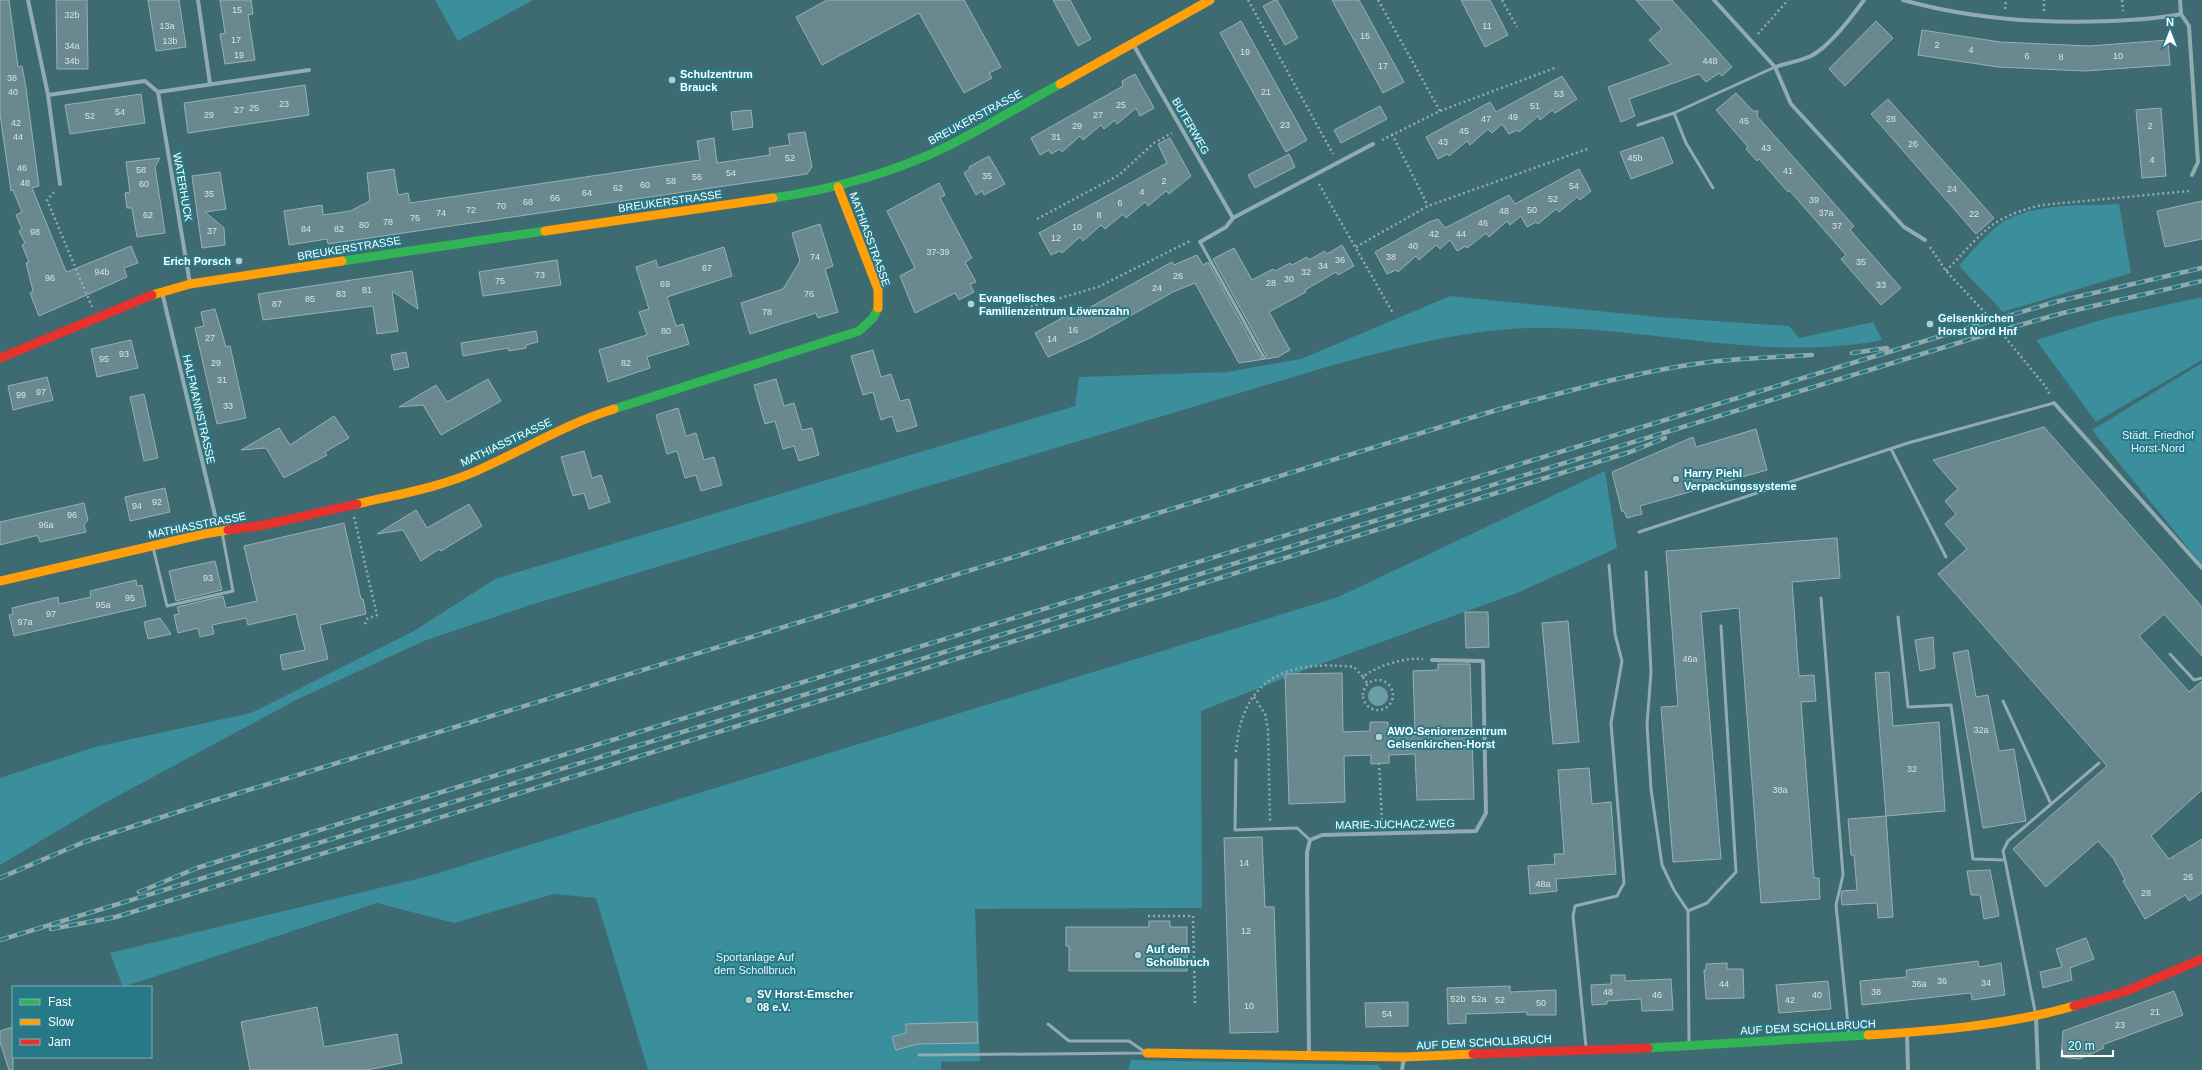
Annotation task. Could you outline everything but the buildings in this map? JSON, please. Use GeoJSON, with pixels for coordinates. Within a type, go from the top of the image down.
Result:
{"type":"FeatureCollection","features":[{"type":"Feature","properties":{"kind":"street"},"geometry":{"type":"LineString","coordinates":[[28,0],[48,95],[60,184]]}},
{"type":"Feature","properties":{"kind":"street"},"geometry":{"type":"LineString","coordinates":[[198,0],[210,84]]}},
{"type":"Feature","properties":{"kind":"street","name":"BREUKERSTRASSE"},"geometry":{"type":"LineString","coordinates":[[0,358],[162,291],[190,284],[838,187],[907,165],[948,146],[1210,0]]}},
{"type":"Feature","properties":{"kind":"street"},"geometry":{"type":"LineString","coordinates":[[1714,0],[1775,67],[1791,104],[1904,227],[1925,240]]}},
{"type":"Feature","properties":{"kind":"street"},"geometry":{"type":"LineString","coordinates":[[1775,67],[1816,53],[1850,20],[1864,0]]}},
{"type":"Feature","properties":{"kind":"street"},"geometry":{"type":"LineString","coordinates":[[1903,0],[1979,17],[2030,21],[2127,20],[2167,17],[2181,14]]}},
{"type":"Feature","properties":{"kind":"street"},"geometry":{"type":"LineString","coordinates":[[2180,0],[2181,14],[2189,26],[2198,162],[2192,175]]}},
{"type":"Feature","properties":{"kind":"street","name":"BUTERWEG"},"geometry":{"type":"LineString","coordinates":[[1133,44],[1233,218]]}},
{"type":"Feature","properties":{"kind":"street"},"geometry":{"type":"LineString","coordinates":[[48,95],[145,81],[158,92],[309,70]]}},
{"type":"Feature","properties":{"kind":"street","name":"WATERHUCK"},"geometry":{"type":"LineString","coordinates":[[158,92],[190,284]]}},
{"type":"Feature","properties":{"kind":"street"},"geometry":{"type":"LineString","coordinates":[[1200,242],[1226,227],[1233,218],[1373,144]]}},
{"type":"Feature","properties":{"kind":"street","name":"MATHIASSTRASSE"},"geometry":{"type":"LineString","coordinates":[[0,582],[152,546],[220,532],[264,525],[409,493],[482,469],[585,418],[859,331],[873,318],[878,308],[878,289],[838,187]]}},
{"type":"Feature","properties":{"kind":"street","name":"HALFMANNSTRASSE"},"geometry":{"type":"LineString","coordinates":[[162,291],[220,532]]}},
{"type":"Feature","properties":{"kind":"street"},"geometry":{"type":"LineString","coordinates":[[2054,403],[2202,568]]}},
{"type":"Feature","properties":{"kind":"street","name":"MARIE-JUCHACZ-WEG"},"geometry":{"type":"LineString","coordinates":[[1310,840],[1322,835],[1476,831],[1486,813],[1483,661],[1432,660]]}},
{"type":"Feature","properties":{"kind":"street"},"geometry":{"type":"LineString","coordinates":[[1309,1057],[1307,852],[1310,840]]}},
{"type":"Feature","properties":{"kind":"street","name":"AUF DEM SCHOLLBRUCH"},"geometry":{"type":"LineString","coordinates":[[1146,1054],[1404,1057],[1689,1046],[1849,1038],[1907,1033],[2036,1017],[2124,992],[2202,958]]}},
{"type":"Feature","properties":{"kind":"street"},"geometry":{"type":"LineString","coordinates":[[2036,1017],[2038,1070]]}},
{"type":"Feature","properties":{"kind":"street"},"geometry":{"type":"LineString","coordinates":[[1907,1033],[1908,1070]]}},
{"type":"Feature","properties":{"kind":"street","name":"AUF DEM SCHOLLBRUCH"},"geometry":{"type":"LineString","coordinates":[[1402,1070],[1404,1057]]}},
{"type":"Feature","properties":{"kind":"lane"},"geometry":{"type":"LineString","coordinates":[[1638,125],[1674,112],[1775,67]]}},
{"type":"Feature","properties":{"kind":"lane"},"geometry":{"type":"LineString","coordinates":[[1674,112],[1686,144],[1712,188]]}},
{"type":"Feature","properties":{"kind":"lane"},"geometry":{"type":"LineString","coordinates":[[1200,242],[1263,356]]}},
{"type":"Feature","properties":{"kind":"lane"},"geometry":{"type":"LineString","coordinates":[[1639,532],[1892,449],[2054,403]]}},
{"type":"Feature","properties":{"kind":"lane"},"geometry":{"type":"LineString","coordinates":[[1892,449],[1946,557]]}},
{"type":"Feature","properties":{"kind":"lane"},"geometry":{"type":"LineString","coordinates":[[152,546],[167,606],[233,591],[220,532]]}},
{"type":"Feature","properties":{"kind":"lane"},"geometry":{"type":"LineString","coordinates":[[1586,1049],[1573,916],[1575,906],[1617,896],[1624,883],[1611,723],[1622,661],[1615,634],[1609,565]]}},
{"type":"Feature","properties":{"kind":"lane"},"geometry":{"type":"LineString","coordinates":[[1646,572],[1651,672],[1647,725],[1651,789],[1662,864],[1674,890],[1688,911],[1689,1046]]}},
{"type":"Feature","properties":{"kind":"lane"},"geometry":{"type":"LineString","coordinates":[[1822,598],[1843,875],[1836,905],[1849,1038]]}},
{"type":"Feature","properties":{"kind":"lane"},"geometry":{"type":"LineString","coordinates":[[1898,616],[1908,707],[1951,705],[1973,859],[2005,860]]}},
{"type":"Feature","properties":{"kind":"lane"},"geometry":{"type":"LineString","coordinates":[[1688,911],[1707,903],[1736,872],[1721,626]]}},
{"type":"Feature","properties":{"kind":"lane"},"geometry":{"type":"LineString","coordinates":[[2170,654],[2194,680],[2202,678]]}},
{"type":"Feature","properties":{"kind":"lane"},"geometry":{"type":"LineString","coordinates":[[2002,702],[2051,804]]}},
{"type":"Feature","properties":{"kind":"lane"},"geometry":{"type":"LineString","coordinates":[[1236,760],[1235,830],[1297,828],[1310,840]]}},
{"type":"Feature","properties":{"kind":"lane"},"geometry":{"type":"LineString","coordinates":[[2036,1017],[2003,851],[2008,841],[2099,763]]}},
{"type":"Feature","properties":{"kind":"lane"},"geometry":{"type":"LineString","coordinates":[[1048,1024],[1069,1041],[1130,1041],[1146,1054]]}},
{"type":"Feature","properties":{"kind":"lane"},"geometry":{"type":"LineString","coordinates":[[918,1055],[1146,1054]]}},
{"type":"Feature","properties":{"kind":"path"},"geometry":{"type":"LineString","coordinates":[[1248,0],[1338,162]]}},
{"type":"Feature","properties":{"kind":"path"},"geometry":{"type":"LineString","coordinates":[[1378,0],[1440,110]]}},
{"type":"Feature","properties":{"kind":"path"},"geometry":{"type":"LineString","coordinates":[[1502,0],[1517,27]]}},
{"type":"Feature","properties":{"kind":"path"},"geometry":{"type":"LineString","coordinates":[[1752,41],[1788,0]]}},
{"type":"Feature","properties":{"kind":"path"},"geometry":{"type":"LineString","coordinates":[[1373,144],[1440,110],[1555,68]]}},
{"type":"Feature","properties":{"kind":"path"},"geometry":{"type":"LineString","coordinates":[[1037,219],[1119,175],[1154,143],[1181,128]]}},
{"type":"Feature","properties":{"kind":"path"},"geometry":{"type":"LineString","coordinates":[[1392,134],[1428,206]]}},
{"type":"Feature","properties":{"kind":"path"},"geometry":{"type":"LineString","coordinates":[[1356,247],[1428,206],[1590,148]]}},
{"type":"Feature","properties":{"kind":"path"},"geometry":{"type":"LineString","coordinates":[[1314,175],[1393,313]]}},
{"type":"Feature","properties":{"kind":"path"},"geometry":{"type":"LineString","coordinates":[[60,184],[47,200],[97,318]]}},
{"type":"Feature","properties":{"kind":"path"},"geometry":{"type":"LineString","coordinates":[[1946,271],[1994,225],[2004,218],[2029,208],[2042,205],[2189,191]]}},
{"type":"Feature","properties":{"kind":"path"},"geometry":{"type":"LineString","coordinates":[[1026,308],[1098,287],[1190,240],[1200,242]]}},
{"type":"Feature","properties":{"kind":"path"},"geometry":{"type":"LineString","coordinates":[[1925,240],[1946,271],[1989,317]]}},
{"type":"Feature","properties":{"kind":"path"},"geometry":{"type":"LineString","coordinates":[[2005,337],[2046,387],[2054,403]]}},
{"type":"Feature","properties":{"kind":"path"},"geometry":{"type":"LineString","coordinates":[[351,505],[377,615],[367,619],[365,624]]}},
{"type":"Feature","properties":{"kind":"path"},"geometry":{"type":"LineString","coordinates":[[1363,677],[1371,671],[1400,662],[1417,659],[1432,660]]}},
{"type":"Feature","properties":{"kind":"path"},"geometry":{"type":"LineString","coordinates":[[1236,760],[1238,729],[1245,710],[1271,677],[1297,667],[1327,664],[1354,667],[1368,684]]}},
{"type":"Feature","properties":{"kind":"path"},"geometry":{"type":"LineString","coordinates":[[1380,680],[1391,687],[1393,699],[1390,705],[1379,710],[1368,706],[1363,695],[1368,684],[1380,680]]}},
{"type":"Feature","properties":{"kind":"path"},"geometry":{"type":"LineString","coordinates":[[1254,697],[1265,714],[1268,730],[1270,829]]}},
{"type":"Feature","properties":{"kind":"path"},"geometry":{"type":"LineString","coordinates":[[1379,763],[1382,833]]}},
{"type":"Feature","properties":{"kind":"path"},"geometry":{"type":"LineString","coordinates":[[1148,916],[1193,916],[1194,1004]]}},
{"type":"Feature","properties":{"kind":"green space"},"geometry":{"type":"Polygon","coordinates":[[[435,0],[533,0],[458,41],[435,0]]]}},
{"type":"Feature","properties":{"kind":"green space"},"geometry":{"type":"Polygon","coordinates":[[[2119,204],[2131,273],[2003,312],[1959,266],[1981,241],[1995,228],[2007,220],[2022,214],[2054,207],[2119,204]]]}},
{"type":"Feature","properties":{"kind":"green space"},"geometry":{"type":"Polygon","coordinates":[[[1450,296],[1658,317],[1789,326],[1799,338],[1873,322],[1882,340],[1839,346],[1795,348],[1752,346],[1578,329],[1508,329],[1431,341],[1330,366],[530,605],[424,641],[298,699],[101,805],[0,865],[0,778],[95,747],[251,713],[414,631],[495,579],[1075,406],[1079,377],[1227,372],[1301,359],[1450,296]]]}},
{"type":"Feature","properties":{"kind":"green space"},"geometry":{"type":"Polygon","coordinates":[[[2202,297],[2202,360],[2096,422],[2036,340],[2108,318],[2202,297]]]}},
{"type":"Feature","properties":{"kind":"green space","name":"Städt. Friedhof Horst-Nord"},"geometry":{"type":"Polygon","coordinates":[[[2202,363],[2202,565],[2092,430],[2202,363]]]}},
{"type":"Feature","properties":{"kind":"green space","name":"Sportanlage Auf dem Schollbruch"},"geometry":{"type":"Polygon","coordinates":[[[1605,471],[1617,548],[1517,593],[1315,666],[1201,711],[1202,908],[975,909],[980,1061],[941,1062],[941,1070],[648,1070],[596,898],[554,894],[454,923],[377,903],[126,986],[123,986],[110,953],[425,877],[1338,597],[1605,471]]]}},
{"type":"Feature","properties":{"kind":"green space"},"geometry":{"type":"Polygon","coordinates":[[[1131,1060],[1378,1065],[1382,1070],[1128,1070],[1131,1060]]]}},
{"type":"Feature","properties":{"kind":"shaded area"},"geometry":{"type":"Polygon","coordinates":[[[1378,686],[1385,689],[1388,696],[1385,703],[1378,706],[1371,703],[1368,696],[1371,689],[1378,686]]]}},
{"type":"Feature","properties":{"kind":"railway"},"geometry":{"type":"LineString","coordinates":[[139,892],[197,868],[458,787],[1961,330],[2055,302],[2202,268]]}},
{"type":"Feature","properties":{"kind":"railway"},"geometry":{"type":"LineString","coordinates":[[0,940],[1981,336],[2063,313],[2202,281]]}},
{"type":"Feature","properties":{"kind":"railway"},"geometry":{"type":"LineString","coordinates":[[1852,353],[1887,348]]}},
{"type":"Feature","properties":{"kind":"railway"},"geometry":{"type":"LineString","coordinates":[[0,878],[84,842],[209,802],[1500,409],[1604,382],[1682,366],[1709,362],[1812,355]]}},
{"type":"Feature","properties":{"kind":"railway"},"geometry":{"type":"LineString","coordinates":[[51,929],[116,917],[1630,452],[1665,438]]}},
{"type":"Feature","properties":{"kind":"traffic: fast"},"geometry":{"type":"LineString","coordinates":[[773,198],[841,185],[885,172],[927,156],[962,139],[1060,84]]}},
{"type":"Feature","properties":{"kind":"traffic: fast"},"geometry":{"type":"LineString","coordinates":[[342,261],[545,231]]}},
{"type":"Feature","properties":{"kind":"traffic: fast"},"geometry":{"type":"LineString","coordinates":[[614,409],[859,331],[873,318],[878,308]]}},
{"type":"Feature","properties":{"kind":"traffic: fast"},"geometry":{"type":"LineString","coordinates":[[1648,1048],[1868,1035]]}},
{"type":"Feature","properties":{"kind":"traffic: slow"},"geometry":{"type":"LineString","coordinates":[[1060,84],[1210,0]]}},
{"type":"Feature","properties":{"kind":"traffic: slow"},"geometry":{"type":"LineString","coordinates":[[838,187],[878,289],[878,308]]}},
{"type":"Feature","properties":{"kind":"traffic: slow"},"geometry":{"type":"LineString","coordinates":[[545,231],[773,198]]}},
{"type":"Feature","properties":{"kind":"traffic: slow"},"geometry":{"type":"LineString","coordinates":[[152,295],[190,284],[342,261]]}},
{"type":"Feature","properties":{"kind":"traffic: slow"},"geometry":{"type":"LineString","coordinates":[[357,504],[437,485],[468,475],[580,421],[614,409]]}},
{"type":"Feature","properties":{"kind":"traffic: slow"},"geometry":{"type":"LineString","coordinates":[[0,581],[204,534],[228,530]]}},
{"type":"Feature","properties":{"kind":"traffic: slow"},"geometry":{"type":"LineString","coordinates":[[1868,1035],[1972,1026],[2024,1018],[2074,1006]]}},
{"type":"Feature","properties":{"kind":"traffic: slow"},"geometry":{"type":"LineString","coordinates":[[1147,1053],[1404,1057],[1473,1054]]}},
{"type":"Feature","properties":{"kind":"traffic: jam"},"geometry":{"type":"LineString","coordinates":[[0,358],[152,295]]}},
{"type":"Feature","properties":{"kind":"traffic: jam"},"geometry":{"type":"LineString","coordinates":[[228,530],[264,525],[357,504]]}},
{"type":"Feature","properties":{"kind":"traffic: jam"},"geometry":{"type":"LineString","coordinates":[[2074,1006],[2124,992],[2202,959]]}},
{"type":"Feature","properties":{"kind":"traffic: jam"},"geometry":{"type":"LineString","coordinates":[[1473,1054],[1648,1048]]}},
{"type":"Feature","properties":{"kind":"place","name":"Schulzentrum Brauck"},"geometry":{"type":"Point","coordinates":[672,80]}},
{"type":"Feature","properties":{"kind":"place","name":"Erich Porsch"},"geometry":{"type":"Point","coordinates":[239,261]}},
{"type":"Feature","properties":{"kind":"place","name":"Evangelisches Familienzentrum Löwenzahn"},"geometry":{"type":"Point","coordinates":[971,304]}},
{"type":"Feature","properties":{"kind":"place","name":"Gelsenkirchen Horst Nord Hnf"},"geometry":{"type":"Point","coordinates":[1930,324]}},
{"type":"Feature","properties":{"kind":"place","name":"Harry Piehl Verpackungssysteme"},"geometry":{"type":"Point","coordinates":[1676,479]}},
{"type":"Feature","properties":{"kind":"place","name":"AWO-Seniorenzentrum Gelsenkirchen-Horst"},"geometry":{"type":"Point","coordinates":[1379,737]}},
{"type":"Feature","properties":{"kind":"place","name":"Auf dem Schollbruch"},"geometry":{"type":"Point","coordinates":[1138,955]}},
{"type":"Feature","properties":{"kind":"place","name":"SV Horst-Emscher 08 e.V."},"geometry":{"type":"Point","coordinates":[749,1000]}}]}
